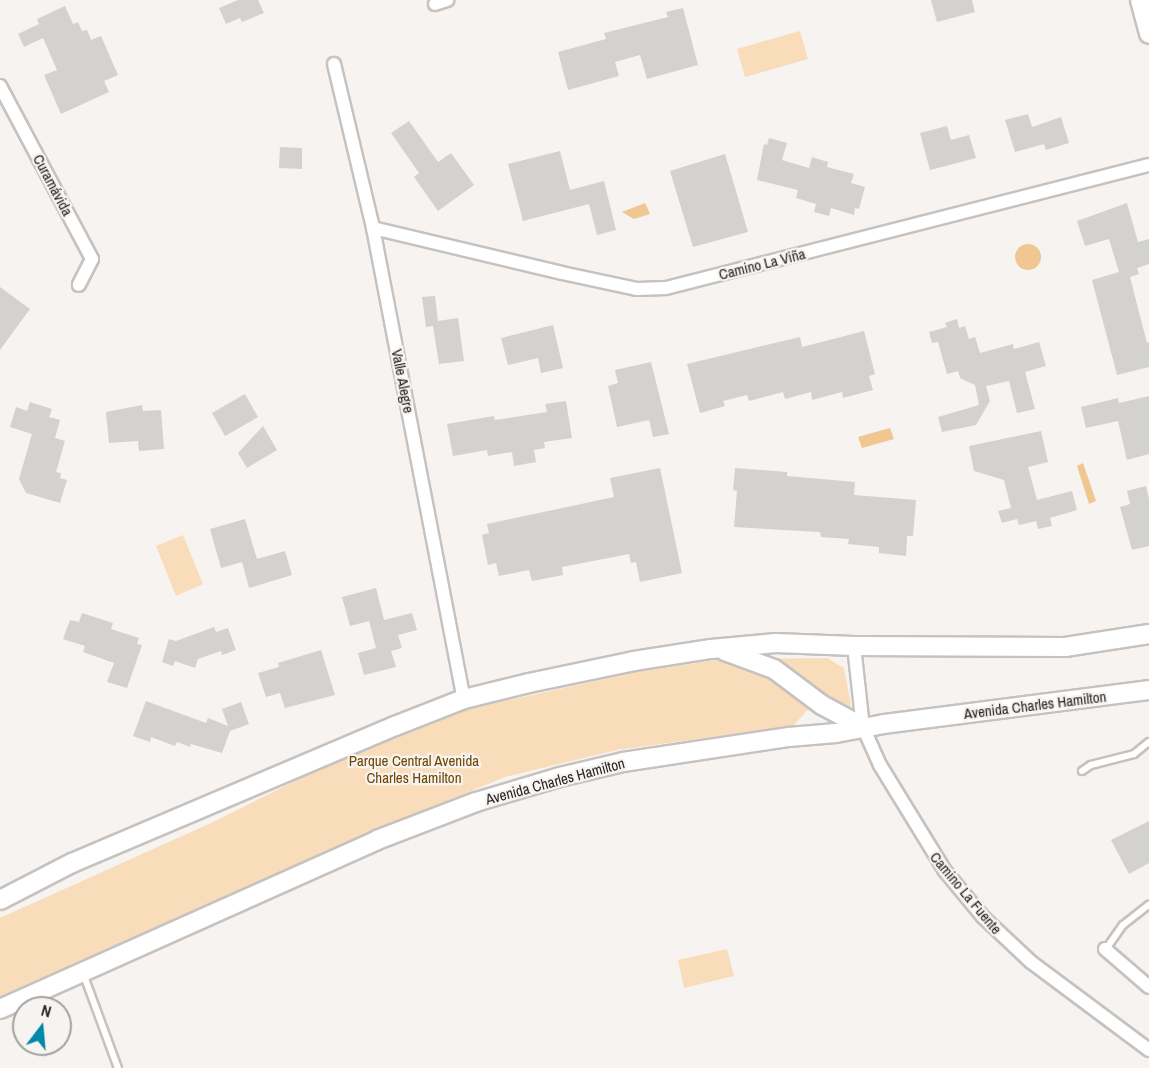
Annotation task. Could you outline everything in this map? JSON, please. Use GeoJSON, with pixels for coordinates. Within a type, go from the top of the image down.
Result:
{"type":"FeatureCollection","features":[{"type":"Feature","properties":{"kind":"main road"},"geometry":{"type":"LineString","coordinates":[[1140,0],[1149,34]]}},
{"type":"Feature","properties":{"kind":"main road"},"geometry":{"type":"LineString","coordinates":[[0,900],[72,863],[464,699],[634,661],[711,649],[776,643],[854,646],[1065,647],[1149,634]]}},
{"type":"Feature","properties":{"kind":"main road"},"geometry":{"type":"LineString","coordinates":[[711,649],[746,657],[774,669],[822,705],[862,727]]}},
{"type":"Feature","properties":{"kind":"main road","name":"Avenida Charles Hamilton"},"geometry":{"type":"LineString","coordinates":[[0,1009],[377,840],[476,802],[560,777],[623,762],[789,736],[836,733],[862,727],[1148,694]]}},
{"type":"Feature","properties":{"kind":"main road"},"geometry":{"type":"LineString","coordinates":[[789,736],[808,726],[822,705]]}},
{"type":"Feature","properties":{"kind":"street","name":"Valle Alegre"},"geometry":{"type":"LineString","coordinates":[[334,64],[373,228],[464,699]]}},
{"type":"Feature","properties":{"kind":"street","name":"Curamávida"},"geometry":{"type":"LineString","coordinates":[[0,86],[92,259],[79,285]]}},
{"type":"Feature","properties":{"kind":"street","name":"Camino La Viña"},"geometry":{"type":"LineString","coordinates":[[373,228],[637,289],[666,288],[1149,165]]}},
{"type":"Feature","properties":{"kind":"street","name":"Camino La Fuente"},"geometry":{"type":"LineString","coordinates":[[854,646],[862,727],[880,765],[928,846],[983,917],[1031,962],[1149,1050]]}},
{"type":"Feature","properties":{"kind":"street"},"geometry":{"type":"LineString","coordinates":[[1105,949],[1149,987]]}},
{"type":"Feature","properties":{"kind":"lane"},"geometry":{"type":"LineString","coordinates":[[1082,771],[1091,765],[1134,754],[1149,742]]}},
{"type":"Feature","properties":{"kind":"lane"},"geometry":{"type":"LineString","coordinates":[[1105,949],[1124,925],[1149,905]]}},
{"type":"Feature","properties":{"kind":"lane"},"geometry":{"type":"LineString","coordinates":[[82,972],[118,1068]]}},
{"type":"Feature","properties":{"kind":"green space"},"geometry":{"type":"Polygon","coordinates":[[[800,31],[808,59],[745,77],[737,49],[800,31]]]}},
{"type":"Feature","properties":{"kind":"green space"},"geometry":{"type":"Polygon","coordinates":[[[183,535],[203,584],[176,596],[156,546],[183,535]]]}},
{"type":"Feature","properties":{"kind":"green space","name":"Parque Central Avenida Charles Hamilton"},"geometry":{"type":"Polygon","coordinates":[[[827,658],[844,668],[851,705],[848,710],[821,695],[793,726],[617,750],[505,777],[371,832],[0,996],[0,918],[211,823],[397,730],[463,710],[637,672],[723,659],[827,658]]]}},
{"type":"Feature","properties":{"kind":"green space"},"geometry":{"type":"Polygon","coordinates":[[[727,949],[734,976],[684,988],[678,960],[727,949]]]}},
{"type":"Feature","properties":{"kind":"shaded area"},"geometry":{"type":"Polygon","coordinates":[[[645,203],[650,214],[634,219],[622,212],[645,203]]]}},
{"type":"Feature","properties":{"kind":"shaded area"},"geometry":{"type":"Polygon","coordinates":[[[1028,244],[1037,248],[1041,257],[1037,266],[1028,270],[1019,266],[1015,257],[1019,248],[1028,244]]]}},
{"type":"Feature","properties":{"kind":"shaded area"},"geometry":{"type":"Polygon","coordinates":[[[890,428],[894,439],[862,448],[858,437],[890,428]]]}},
{"type":"Feature","properties":{"kind":"shaded area"},"geometry":{"type":"Polygon","coordinates":[[[1083,463],[1096,501],[1089,504],[1077,466],[1083,463]]]}},
{"type":"Feature","properties":{"kind":"building"},"geometry":{"type":"Polygon","coordinates":[[[238,0],[258,0],[264,13],[242,22],[240,18],[226,24],[219,8],[238,0]]]}},
{"type":"Feature","properties":{"kind":"building"},"geometry":{"type":"Polygon","coordinates":[[[931,0],[972,0],[975,12],[937,22],[931,0]]]}},
{"type":"Feature","properties":{"kind":"building"},"geometry":{"type":"Polygon","coordinates":[[[65,6],[73,24],[78,22],[82,31],[87,30],[91,40],[101,36],[118,75],[104,81],[109,92],[61,114],[44,75],[57,70],[43,38],[24,47],[18,34],[39,24],[37,19],[65,6]]]}},
{"type":"Feature","properties":{"kind":"building"},"geometry":{"type":"Polygon","coordinates":[[[683,8],[698,65],[647,79],[640,55],[615,62],[619,76],[568,90],[558,52],[606,39],[604,33],[668,17],[666,12],[683,8]]]}},
{"type":"Feature","properties":{"kind":"building"},"geometry":{"type":"Polygon","coordinates":[[[1028,114],[1032,127],[1061,117],[1069,143],[1046,150],[1044,144],[1015,152],[1005,120],[1028,114]]]}},
{"type":"Feature","properties":{"kind":"building"},"geometry":{"type":"Polygon","coordinates":[[[409,121],[438,162],[451,153],[474,185],[438,211],[414,177],[419,173],[391,133],[409,121]]]}},
{"type":"Feature","properties":{"kind":"building"},"geometry":{"type":"Polygon","coordinates":[[[947,126],[951,140],[969,135],[976,158],[930,170],[920,133],[947,126]]]}},
{"type":"Feature","properties":{"kind":"building"},"geometry":{"type":"Polygon","coordinates":[[[769,138],[787,143],[782,160],[809,168],[812,157],[828,162],[827,167],[854,174],[851,183],[865,187],[859,209],[855,208],[854,215],[831,208],[829,216],[814,212],[816,204],[796,198],[798,190],[757,180],[764,144],[767,145],[769,138]]]}},
{"type":"Feature","properties":{"kind":"building"},"geometry":{"type":"Polygon","coordinates":[[[280,147],[302,148],[302,169],[279,168],[280,147]]]}},
{"type":"Feature","properties":{"kind":"building"},"geometry":{"type":"Polygon","coordinates":[[[560,151],[570,190],[604,181],[616,230],[597,235],[589,204],[523,221],[508,164],[560,151]]]}},
{"type":"Feature","properties":{"kind":"building"},"geometry":{"type":"Polygon","coordinates":[[[725,154],[748,232],[693,247],[670,171],[725,154]]]}},
{"type":"Feature","properties":{"kind":"building"},"geometry":{"type":"Polygon","coordinates":[[[1127,203],[1138,242],[1149,239],[1149,264],[1137,268],[1139,274],[1130,277],[1147,343],[1149,342],[1149,367],[1117,375],[1092,280],[1119,272],[1109,239],[1085,246],[1077,221],[1127,203]]]}},
{"type":"Feature","properties":{"kind":"building"},"geometry":{"type":"Polygon","coordinates":[[[0,287],[30,309],[0,350],[0,287]]]}},
{"type":"Feature","properties":{"kind":"building"},"geometry":{"type":"Polygon","coordinates":[[[435,296],[438,321],[458,318],[464,361],[439,364],[433,326],[426,327],[422,297],[435,296]]]}},
{"type":"Feature","properties":{"kind":"building"},"geometry":{"type":"Polygon","coordinates":[[[957,319],[959,328],[965,326],[969,339],[975,337],[980,353],[1013,344],[1014,349],[1039,342],[1046,366],[1025,372],[1035,409],[1017,413],[1009,381],[986,386],[990,401],[976,425],[942,432],[938,417],[979,405],[975,385],[960,378],[958,371],[947,374],[938,342],[932,343],[929,332],[947,327],[945,323],[957,319]]]}},
{"type":"Feature","properties":{"kind":"building"},"geometry":{"type":"Polygon","coordinates":[[[553,325],[563,368],[541,373],[538,358],[508,365],[501,338],[553,325]]]}},
{"type":"Feature","properties":{"kind":"building"},"geometry":{"type":"Polygon","coordinates":[[[864,331],[875,374],[869,376],[873,390],[843,398],[842,392],[812,400],[811,392],[785,399],[783,392],[749,401],[747,395],[723,401],[725,406],[700,413],[687,364],[800,337],[802,347],[864,331]]]}},
{"type":"Feature","properties":{"kind":"building"},"geometry":{"type":"Polygon","coordinates":[[[651,362],[669,434],[653,437],[649,420],[617,427],[608,386],[618,383],[615,370],[651,362]]]}},
{"type":"Feature","properties":{"kind":"building"},"geometry":{"type":"Polygon","coordinates":[[[245,394],[258,417],[225,436],[212,413],[245,394]]]}},
{"type":"Feature","properties":{"kind":"building"},"geometry":{"type":"Polygon","coordinates":[[[1149,396],[1149,454],[1127,460],[1118,421],[1086,428],[1081,407],[1118,398],[1119,403],[1149,396]]]}},
{"type":"Feature","properties":{"kind":"building"},"geometry":{"type":"Polygon","coordinates":[[[566,401],[572,438],[544,442],[545,448],[534,450],[536,462],[514,466],[512,452],[488,456],[487,450],[453,456],[447,424],[494,416],[495,420],[547,412],[545,404],[566,401]]]}},
{"type":"Feature","properties":{"kind":"building"},"geometry":{"type":"Polygon","coordinates":[[[30,402],[52,409],[49,417],[60,420],[55,438],[65,441],[56,472],[61,473],[60,478],[67,480],[60,503],[26,493],[19,479],[32,434],[10,427],[16,407],[27,411],[30,402]]]}},
{"type":"Feature","properties":{"kind":"building"},"geometry":{"type":"Polygon","coordinates":[[[142,405],[143,411],[161,410],[164,449],[139,451],[138,441],[109,443],[106,412],[142,405]]]}},
{"type":"Feature","properties":{"kind":"building"},"geometry":{"type":"Polygon","coordinates":[[[263,426],[277,450],[247,468],[238,453],[263,426]]]}},
{"type":"Feature","properties":{"kind":"building"},"geometry":{"type":"Polygon","coordinates":[[[1041,431],[1048,462],[1028,467],[1037,500],[1072,491],[1077,510],[1050,518],[1052,526],[1038,529],[1036,521],[1019,525],[1017,519],[1002,523],[998,511],[1011,508],[1004,480],[974,471],[969,446],[1041,431]]]}},
{"type":"Feature","properties":{"kind":"building"},"geometry":{"type":"Polygon","coordinates":[[[660,468],[682,573],[640,582],[636,562],[631,563],[629,554],[562,567],[563,575],[532,581],[529,570],[499,576],[496,563],[488,565],[482,535],[489,533],[487,524],[614,497],[610,478],[660,468]]]}},
{"type":"Feature","properties":{"kind":"building"},"geometry":{"type":"Polygon","coordinates":[[[735,468],[787,472],[787,476],[855,482],[854,495],[916,500],[913,536],[907,536],[906,556],[879,553],[879,547],[848,544],[849,539],[821,537],[820,532],[734,527],[737,491],[733,490],[735,468]]]}},
{"type":"Feature","properties":{"kind":"building"},"geometry":{"type":"Polygon","coordinates":[[[1146,486],[1149,499],[1149,546],[1132,550],[1120,507],[1130,504],[1127,491],[1146,486]]]}},
{"type":"Feature","properties":{"kind":"building"},"geometry":{"type":"Polygon","coordinates":[[[245,519],[257,559],[285,551],[292,575],[249,588],[242,562],[221,568],[210,529],[245,519]]]}},
{"type":"Feature","properties":{"kind":"building"},"geometry":{"type":"Polygon","coordinates":[[[376,588],[384,620],[412,613],[417,630],[398,635],[402,648],[391,651],[396,667],[364,675],[358,653],[376,648],[369,621],[350,626],[342,597],[376,588]]]}},
{"type":"Feature","properties":{"kind":"building"},"geometry":{"type":"Polygon","coordinates":[[[82,613],[113,623],[111,629],[139,638],[137,644],[142,645],[127,688],[107,682],[114,663],[83,652],[85,646],[63,639],[70,620],[79,622],[82,613]]]}},
{"type":"Feature","properties":{"kind":"building"},"geometry":{"type":"Polygon","coordinates":[[[214,627],[216,632],[228,628],[236,650],[222,655],[221,651],[198,659],[195,668],[175,661],[173,666],[162,662],[169,639],[176,641],[214,627]]]}},
{"type":"Feature","properties":{"kind":"building"},"geometry":{"type":"Polygon","coordinates":[[[321,650],[335,695],[285,708],[280,693],[266,697],[258,673],[279,667],[278,663],[321,650]]]}},
{"type":"Feature","properties":{"kind":"building"},"geometry":{"type":"Polygon","coordinates":[[[146,701],[206,723],[208,718],[228,726],[222,709],[241,702],[249,724],[230,731],[222,753],[191,744],[190,747],[177,742],[175,746],[151,737],[150,742],[133,736],[146,701]]]}},
{"type":"Feature","properties":{"kind":"building"},"geometry":{"type":"Polygon","coordinates":[[[1149,821],[1149,863],[1129,874],[1111,840],[1149,821]]]}}]}
